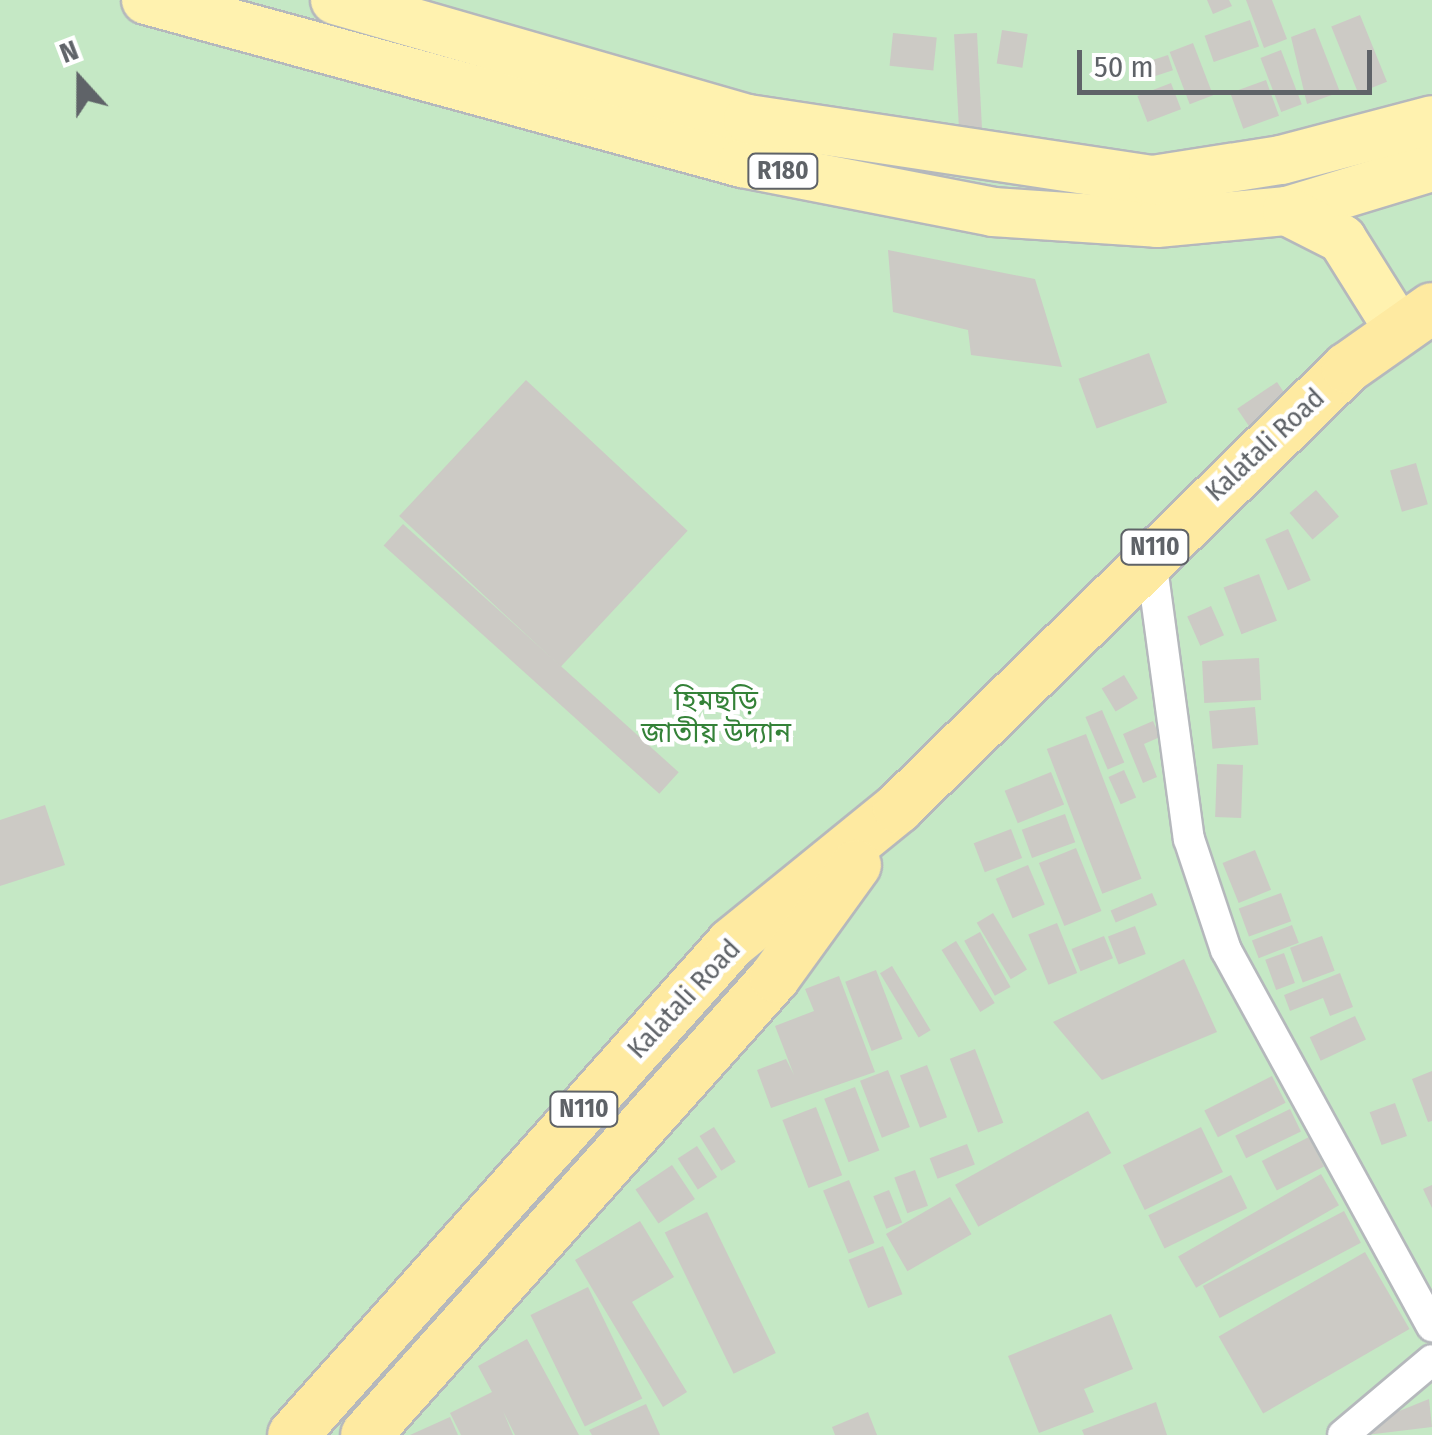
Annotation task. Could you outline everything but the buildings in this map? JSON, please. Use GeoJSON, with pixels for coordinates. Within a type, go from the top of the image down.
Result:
{"type":"FeatureCollection","features":[{"type":"Feature","properties":{"kind":"highway","name":"Kalatali Road"},"geometry":{"type":"LineString","coordinates":[[293,1435],[732,943],[898,808],[1150,552],[1416,319]]}},
{"type":"Feature","properties":{"kind":"highway","name":"Kalatali Road"},"geometry":{"type":"LineString","coordinates":[[366,1435],[776,977],[898,808]]}},
{"type":"Feature","properties":{"kind":"main road","name":"R180"},"geometry":{"type":"LineString","coordinates":[[146,0],[742,164],[993,212],[1157,223],[1287,212],[1432,166]]}},
{"type":"Feature","properties":{"kind":"main road","name":"R180"},"geometry":{"type":"LineString","coordinates":[[335,0],[748,119],[1152,180],[1281,160],[1432,120]]}},
{"type":"Feature","properties":{"kind":"main road"},"geometry":{"type":"LineString","coordinates":[[1287,212],[1342,239],[1416,319]]}},
{"type":"Feature","properties":{"kind":"street"},"geometry":{"type":"LineString","coordinates":[[1150,552],[1189,840],[1226,950],[1432,1326]]}},
{"type":"Feature","properties":{"kind":"street"},"geometry":{"type":"LineString","coordinates":[[1343,1435],[1432,1360]]}},
{"type":"Feature","properties":{"kind":"green space","name":"হিমছড়ি জাতীয় উদ্যান"},"geometry":{"type":"Polygon","coordinates":[[[0,0],[1432,0],[1432,1435],[0,1435],[0,0]]]}}]}
